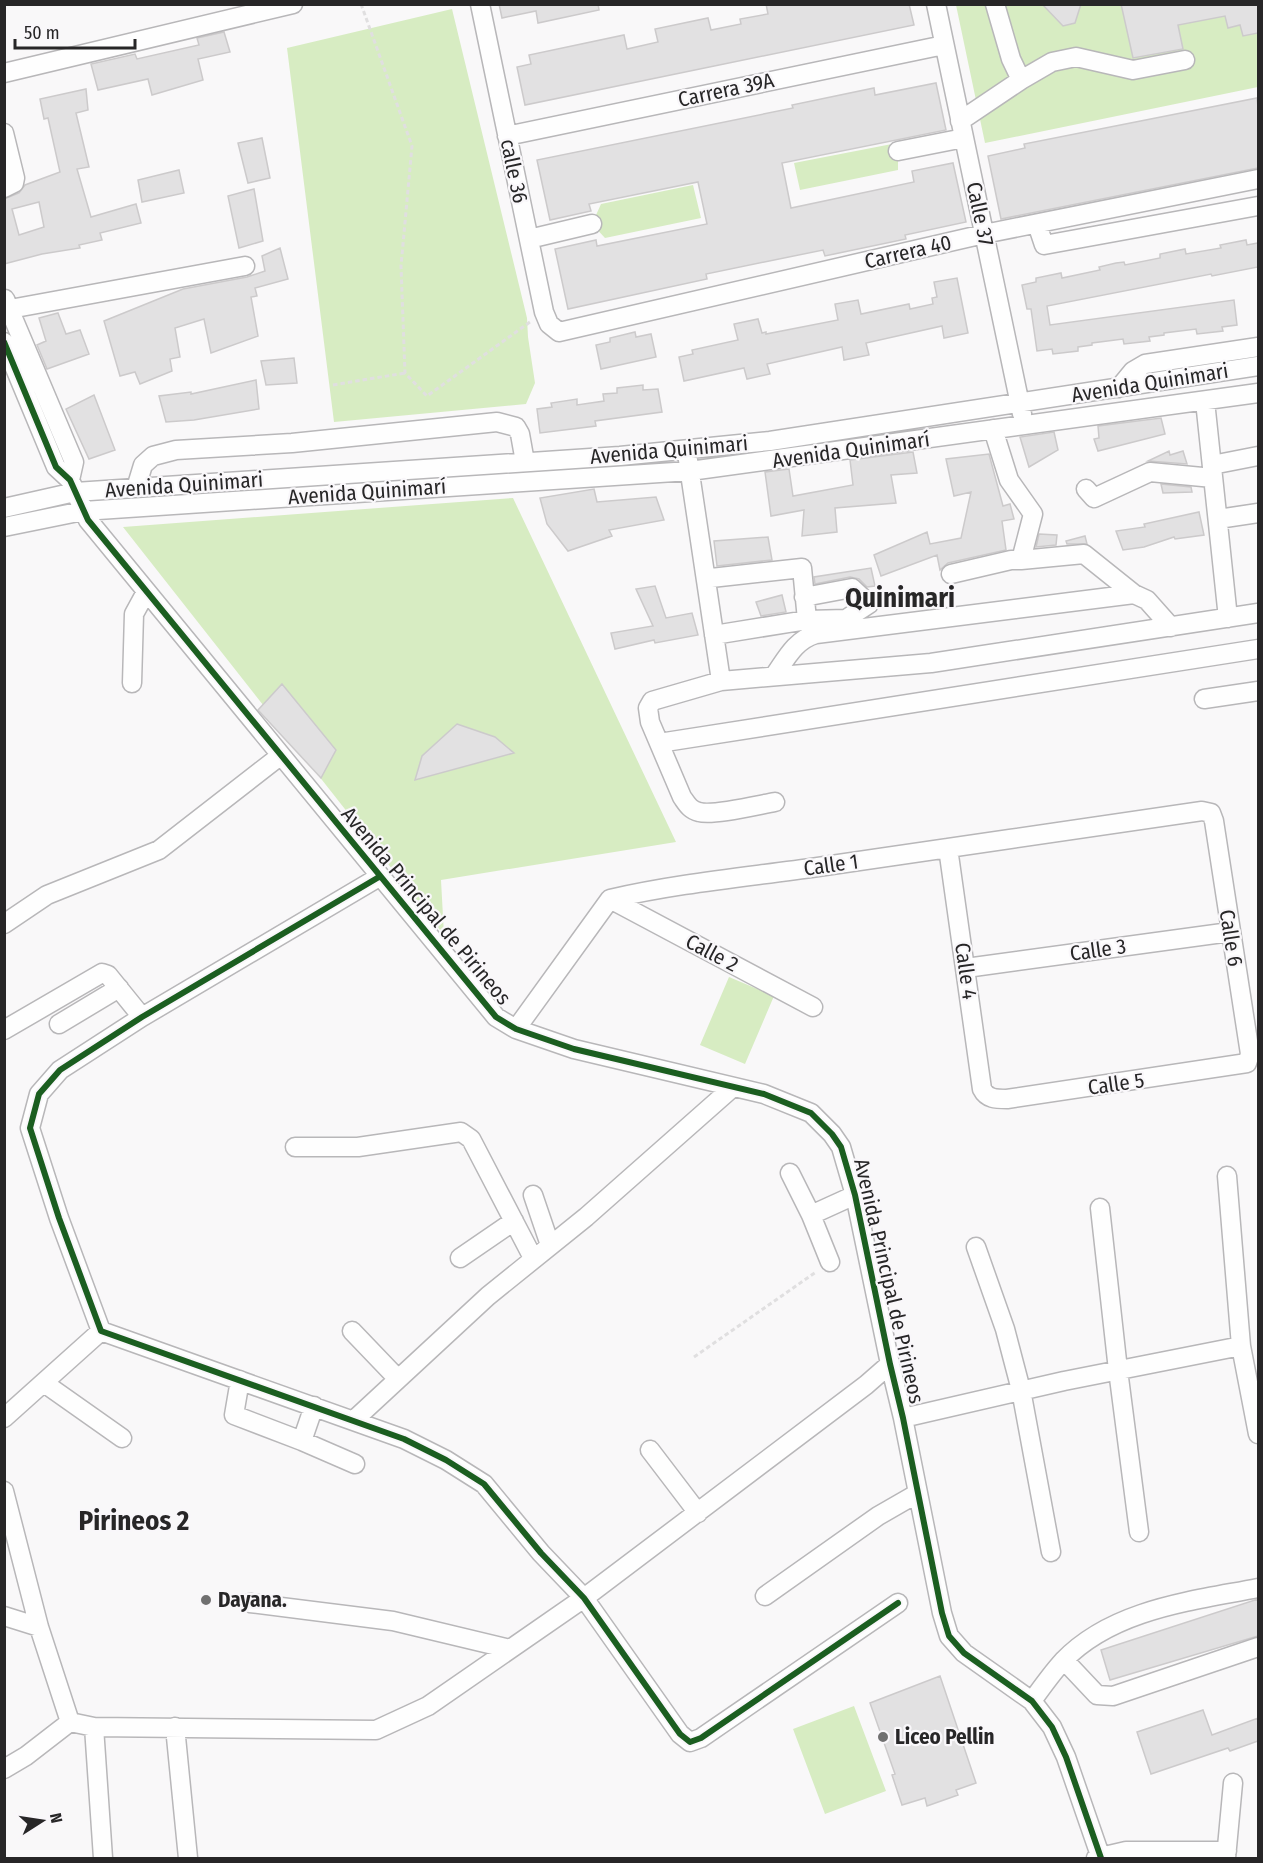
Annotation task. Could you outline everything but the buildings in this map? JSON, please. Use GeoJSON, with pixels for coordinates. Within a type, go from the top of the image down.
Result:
{"type":"FeatureCollection","features":[{"type":"Feature","properties":{"kind":"street"},"geometry":{"type":"LineString","coordinates":[[4,73],[254,8],[293,4]]}},
{"type":"Feature","properties":{"kind":"street","name":"calle 36"},"geometry":{"type":"LineString","coordinates":[[480,4],[544,312],[549,324],[559,332]]}},
{"type":"Feature","properties":{"kind":"street","name":"Calle 37"},"geometry":{"type":"LineString","coordinates":[[936,4],[1024,424]]}},
{"type":"Feature","properties":{"kind":"street"},"geometry":{"type":"LineString","coordinates":[[995,4],[1011,59],[1021,80]]}},
{"type":"Feature","properties":{"kind":"street","name":"Carrera 39A"},"geometry":{"type":"LineString","coordinates":[[507,135],[944,45]]}},
{"type":"Feature","properties":{"kind":"street"},"geometry":{"type":"LineString","coordinates":[[898,151],[962,130],[1021,80],[1052,62],[1076,57],[1133,70],[1185,60]]}},
{"type":"Feature","properties":{"kind":"street"},"geometry":{"type":"LineString","coordinates":[[4,133],[15,178],[14,183],[4,188]]}},
{"type":"Feature","properties":{"kind":"street","name":"Carrera 40"},"geometry":{"type":"LineString","coordinates":[[559,332],[984,234],[1258,179]]}},
{"type":"Feature","properties":{"kind":"street"},"geometry":{"type":"LineString","coordinates":[[1037,224],[1044,245],[1258,206]]}},
{"type":"Feature","properties":{"kind":"street"},"geometry":{"type":"LineString","coordinates":[[529,239],[592,224]]}},
{"type":"Feature","properties":{"kind":"street"},"geometry":{"type":"LineString","coordinates":[[7,304],[245,266]]}},
{"type":"Feature","properties":{"kind":"street","name":"Avenida Principal de Pirineos"},"geometry":{"type":"LineString","coordinates":[[7,304],[74,462],[72,486]]}},
{"type":"Feature","properties":{"kind":"street","name":"Avenida Principal de Pirineos"},"geometry":{"type":"LineString","coordinates":[[4,342],[11,374],[56,467],[72,486],[83,511],[102,540],[496,1017],[516,1029],[574,1049],[764,1094],[811,1113],[832,1134],[841,1147],[855,1195],[942,1613],[949,1636],[964,1653],[1032,1701],[1052,1727],[1066,1757],[1099,1858]]}},
{"type":"Feature","properties":{"kind":"street"},"geometry":{"type":"LineString","coordinates":[[1119,388],[1133,371],[1145,364],[1258,347]]}},
{"type":"Feature","properties":{"kind":"street","name":"Avenida Quinimari"},"geometry":{"type":"LineString","coordinates":[[4,508],[72,486],[136,488],[525,462],[770,441],[1258,366]]}},
{"type":"Feature","properties":{"kind":"street","name":"Avenida Quinimarí"},"geometry":{"type":"LineString","coordinates":[[4,527],[83,511],[690,471],[1258,393]]}},
{"type":"Feature","properties":{"kind":"street"},"geometry":{"type":"LineString","coordinates":[[1205,401],[1228,618]]}},
{"type":"Feature","properties":{"kind":"street"},"geometry":{"type":"LineString","coordinates":[[136,488],[143,465],[153,456],[176,450],[292,443],[497,422],[516,427],[520,434],[525,462]]}},
{"type":"Feature","properties":{"kind":"street"},"geometry":{"type":"LineString","coordinates":[[993,429],[1009,480],[1033,514],[1021,560]]}},
{"type":"Feature","properties":{"kind":"street"},"geometry":{"type":"LineString","coordinates":[[686,449],[721,681]]}},
{"type":"Feature","properties":{"kind":"street"},"geometry":{"type":"LineString","coordinates":[[1086,489],[1094,498],[1150,472],[1213,471],[1258,456]]}},
{"type":"Feature","properties":{"kind":"street"},"geometry":{"type":"LineString","coordinates":[[1218,519],[1258,513]]}},
{"type":"Feature","properties":{"kind":"street"},"geometry":{"type":"LineString","coordinates":[[951,574],[1011,560],[1084,554],[1134,594],[1147,600],[1171,627]]}},
{"type":"Feature","properties":{"kind":"street"},"geometry":{"type":"LineString","coordinates":[[711,578],[802,568],[807,620]]}},
{"type":"Feature","properties":{"kind":"street"},"geometry":{"type":"LineString","coordinates":[[714,636],[807,620],[846,619],[869,604],[852,588],[804,597]]}},
{"type":"Feature","properties":{"kind":"street"},"geometry":{"type":"LineString","coordinates":[[132,683],[134,614],[146,592]]}},
{"type":"Feature","properties":{"kind":"street"},"geometry":{"type":"LineString","coordinates":[[774,676],[797,644],[806,637],[816,634],[1134,594]]}},
{"type":"Feature","properties":{"kind":"street"},"geometry":{"type":"LineString","coordinates":[[775,802],[700,813],[689,807],[650,722],[648,708],[652,701],[721,681],[931,663],[1258,613]]}},
{"type":"Feature","properties":{"kind":"street"},"geometry":{"type":"LineString","coordinates":[[659,743],[1258,649]]}},
{"type":"Feature","properties":{"kind":"street"},"geometry":{"type":"LineString","coordinates":[[1203,699],[1258,691]]}},
{"type":"Feature","properties":{"kind":"street"},"geometry":{"type":"LineString","coordinates":[[4,924],[47,895],[159,850],[280,756]]}},
{"type":"Feature","properties":{"kind":"street","name":"Calle 1"},"geometry":{"type":"LineString","coordinates":[[610,899],[686,883],[783,872],[1202,811],[1210,813]]}},
{"type":"Feature","properties":{"kind":"street","name":"Calle 6"},"geometry":{"type":"LineString","coordinates":[[1210,813],[1214,820],[1250,1054],[1247,1063]]}},
{"type":"Feature","properties":{"kind":"street","name":"Calle 4"},"geometry":{"type":"LineString","coordinates":[[948,848],[982,1089],[985,1094]]}},
{"type":"Feature","properties":{"kind":"street"},"geometry":{"type":"LineString","coordinates":[[379,877],[142,1017],[60,1070],[39,1094],[30,1128],[59,1218],[102,1331],[404,1439],[446,1460],[484,1484],[541,1553],[584,1598],[680,1734],[690,1742],[701,1738],[898,1603]]}},
{"type":"Feature","properties":{"kind":"street"},"geometry":{"type":"LineString","coordinates":[[516,1029],[610,899]]}},
{"type":"Feature","properties":{"kind":"street","name":"Calle 2"},"geometry":{"type":"LineString","coordinates":[[610,899],[813,1007]]}},
{"type":"Feature","properties":{"kind":"street","name":"Calle 3"},"geometry":{"type":"LineString","coordinates":[[966,968],[1230,932]]}},
{"type":"Feature","properties":{"kind":"street"},"geometry":{"type":"LineString","coordinates":[[4,1030],[102,973],[108,975],[142,1017]]}},
{"type":"Feature","properties":{"kind":"street"},"geometry":{"type":"LineString","coordinates":[[59,1024],[118,988]]}},
{"type":"Feature","properties":{"kind":"street","name":"Calle 5"},"geometry":{"type":"LineString","coordinates":[[985,1094],[996,1099],[1007,1099],[1247,1063]]}},
{"type":"Feature","properties":{"kind":"street"},"geometry":{"type":"LineString","coordinates":[[354,1420],[488,1296],[732,1088]]}},
{"type":"Feature","properties":{"kind":"street"},"geometry":{"type":"LineString","coordinates":[[295,1147],[358,1147],[461,1132],[471,1139],[533,1258]]}},
{"type":"Feature","properties":{"kind":"street"},"geometry":{"type":"LineString","coordinates":[[790,1173],[811,1215],[830,1262]]}},
{"type":"Feature","properties":{"kind":"street"},"geometry":{"type":"LineString","coordinates":[[1227,1176],[1241,1346],[1258,1434]]}},
{"type":"Feature","properties":{"kind":"street"},"geometry":{"type":"LineString","coordinates":[[533,1195],[550,1245]]}},
{"type":"Feature","properties":{"kind":"street"},"geometry":{"type":"LineString","coordinates":[[811,1215],[855,1195]]}},
{"type":"Feature","properties":{"kind":"street"},"geometry":{"type":"LineString","coordinates":[[1100,1208],[1139,1532]]}},
{"type":"Feature","properties":{"kind":"street"},"geometry":{"type":"LineString","coordinates":[[460,1258],[514,1221]]}},
{"type":"Feature","properties":{"kind":"street"},"geometry":{"type":"LineString","coordinates":[[976,1247],[1005,1329],[1021,1390],[1051,1552]]}},
{"type":"Feature","properties":{"kind":"street"},"geometry":{"type":"LineString","coordinates":[[4,1418],[102,1331]]}},
{"type":"Feature","properties":{"kind":"street"},"geometry":{"type":"LineString","coordinates":[[352,1331],[398,1379]]}},
{"type":"Feature","properties":{"kind":"street"},"geometry":{"type":"LineString","coordinates":[[903,1418],[1021,1390],[1241,1346]]}},
{"type":"Feature","properties":{"kind":"street"},"geometry":{"type":"LineString","coordinates":[[4,1769],[26,1756],[70,1722],[94,1727],[376,1730],[428,1706],[584,1598],[866,1385],[890,1364]]}},
{"type":"Feature","properties":{"kind":"street"},"geometry":{"type":"LineString","coordinates":[[240,1380],[234,1415],[355,1464]]}},
{"type":"Feature","properties":{"kind":"street"},"geometry":{"type":"LineString","coordinates":[[44,1383],[122,1438]]}},
{"type":"Feature","properties":{"kind":"street"},"geometry":{"type":"LineString","coordinates":[[302,1441],[314,1406]]}},
{"type":"Feature","properties":{"kind":"street"},"geometry":{"type":"LineString","coordinates":[[650,1450],[698,1513]]}},
{"type":"Feature","properties":{"kind":"street"},"geometry":{"type":"LineString","coordinates":[[4,1491],[39,1627],[70,1722]]}},
{"type":"Feature","properties":{"kind":"street"},"geometry":{"type":"LineString","coordinates":[[765,1596],[878,1516],[918,1493]]}},
{"type":"Feature","properties":{"kind":"street"},"geometry":{"type":"LineString","coordinates":[[1032,1701],[1064,1660],[1103,1630],[1142,1614],[1185,1602],[1258,1588]]}},
{"type":"Feature","properties":{"kind":"street"},"geometry":{"type":"LineString","coordinates":[[250,1603],[393,1621],[510,1648]]}},
{"type":"Feature","properties":{"kind":"street"},"geometry":{"type":"LineString","coordinates":[[4,1616],[39,1627]]}},
{"type":"Feature","properties":{"kind":"street"},"geometry":{"type":"LineString","coordinates":[[1064,1660],[1098,1695],[1113,1696],[1258,1647]]}},
{"type":"Feature","properties":{"kind":"street"},"geometry":{"type":"LineString","coordinates":[[94,1727],[103,1858]]}},
{"type":"Feature","properties":{"kind":"street"},"geometry":{"type":"LineString","coordinates":[[175,1727],[188,1858]]}},
{"type":"Feature","properties":{"kind":"street"},"geometry":{"type":"LineString","coordinates":[[1099,1858],[1126,1851],[1227,1855],[1233,1783]]}},
{"type":"Feature","properties":{"kind":"path"},"geometry":{"type":"LineString","coordinates":[[361,4],[412,146],[401,266],[405,373],[428,396],[544,312]]}},
{"type":"Feature","properties":{"kind":"path"},"geometry":{"type":"LineString","coordinates":[[333,385],[405,373]]}},
{"type":"Feature","properties":{"kind":"path"},"geometry":{"type":"LineString","coordinates":[[694,1357],[830,1262]]}},
{"type":"Feature","properties":{"kind":"green space"},"geometry":{"type":"Polygon","coordinates":[[[956,5],[1258,5],[1258,87],[985,143],[956,5]]]}},
{"type":"Feature","properties":{"kind":"green space"},"geometry":{"type":"Polygon","coordinates":[[[452,9],[527,318],[535,383],[526,404],[334,422],[287,48],[452,9]]]}},
{"type":"Feature","properties":{"kind":"green space"},"geometry":{"type":"Polygon","coordinates":[[[892,144],[898,151],[898,170],[800,190],[794,163],[892,144]]]}},
{"type":"Feature","properties":{"kind":"green space"},"geometry":{"type":"Polygon","coordinates":[[[693,185],[701,218],[605,238],[592,224],[601,204],[693,185]]]}},
{"type":"Feature","properties":{"kind":"green space"},"geometry":{"type":"Polygon","coordinates":[[[513,498],[676,842],[441,880],[444,935],[123,527],[513,498]]]}},
{"type":"Feature","properties":{"kind":"green space"},"geometry":{"type":"Polygon","coordinates":[[[729,977],[774,996],[745,1064],[700,1045],[729,977]]]}},
{"type":"Feature","properties":{"kind":"green space"},"geometry":{"type":"Polygon","coordinates":[[[854,1706],[886,1791],[825,1814],[793,1729],[854,1706]]]}},
{"type":"Feature","properties":{"kind":"cycle path"},"geometry":{"type":"LineString","coordinates":[[4,342],[56,467],[70,480],[88,520],[496,1017],[516,1029],[574,1049],[764,1094],[811,1113],[832,1134],[841,1147],[855,1195],[942,1613],[949,1636],[964,1653],[1032,1701],[1052,1727],[1066,1757],[1101,1858]]}},
{"type":"Feature","properties":{"kind":"cycle path"},"geometry":{"type":"LineString","coordinates":[[379,877],[142,1017],[60,1070],[39,1094],[30,1128],[59,1218],[101,1331],[404,1439],[446,1460],[484,1484],[541,1553],[584,1598],[680,1734],[690,1742],[701,1738],[898,1603]]}},
{"type":"Feature","properties":{"kind":"place","name":"Dayana."},"geometry":{"type":"Point","coordinates":[206,1600]}},
{"type":"Feature","properties":{"kind":"place","name":"Liceo Pellin"},"geometry":{"type":"Point","coordinates":[883,1737]}},
{"type":"Feature","properties":{"kind":"district","name":"Quinimari"},"geometry":{"type":"Point","coordinates":[900,598]}},
{"type":"Feature","properties":{"kind":"district","name":"Pirineos 2"},"geometry":{"type":"Point","coordinates":[134,1521]}}]}
